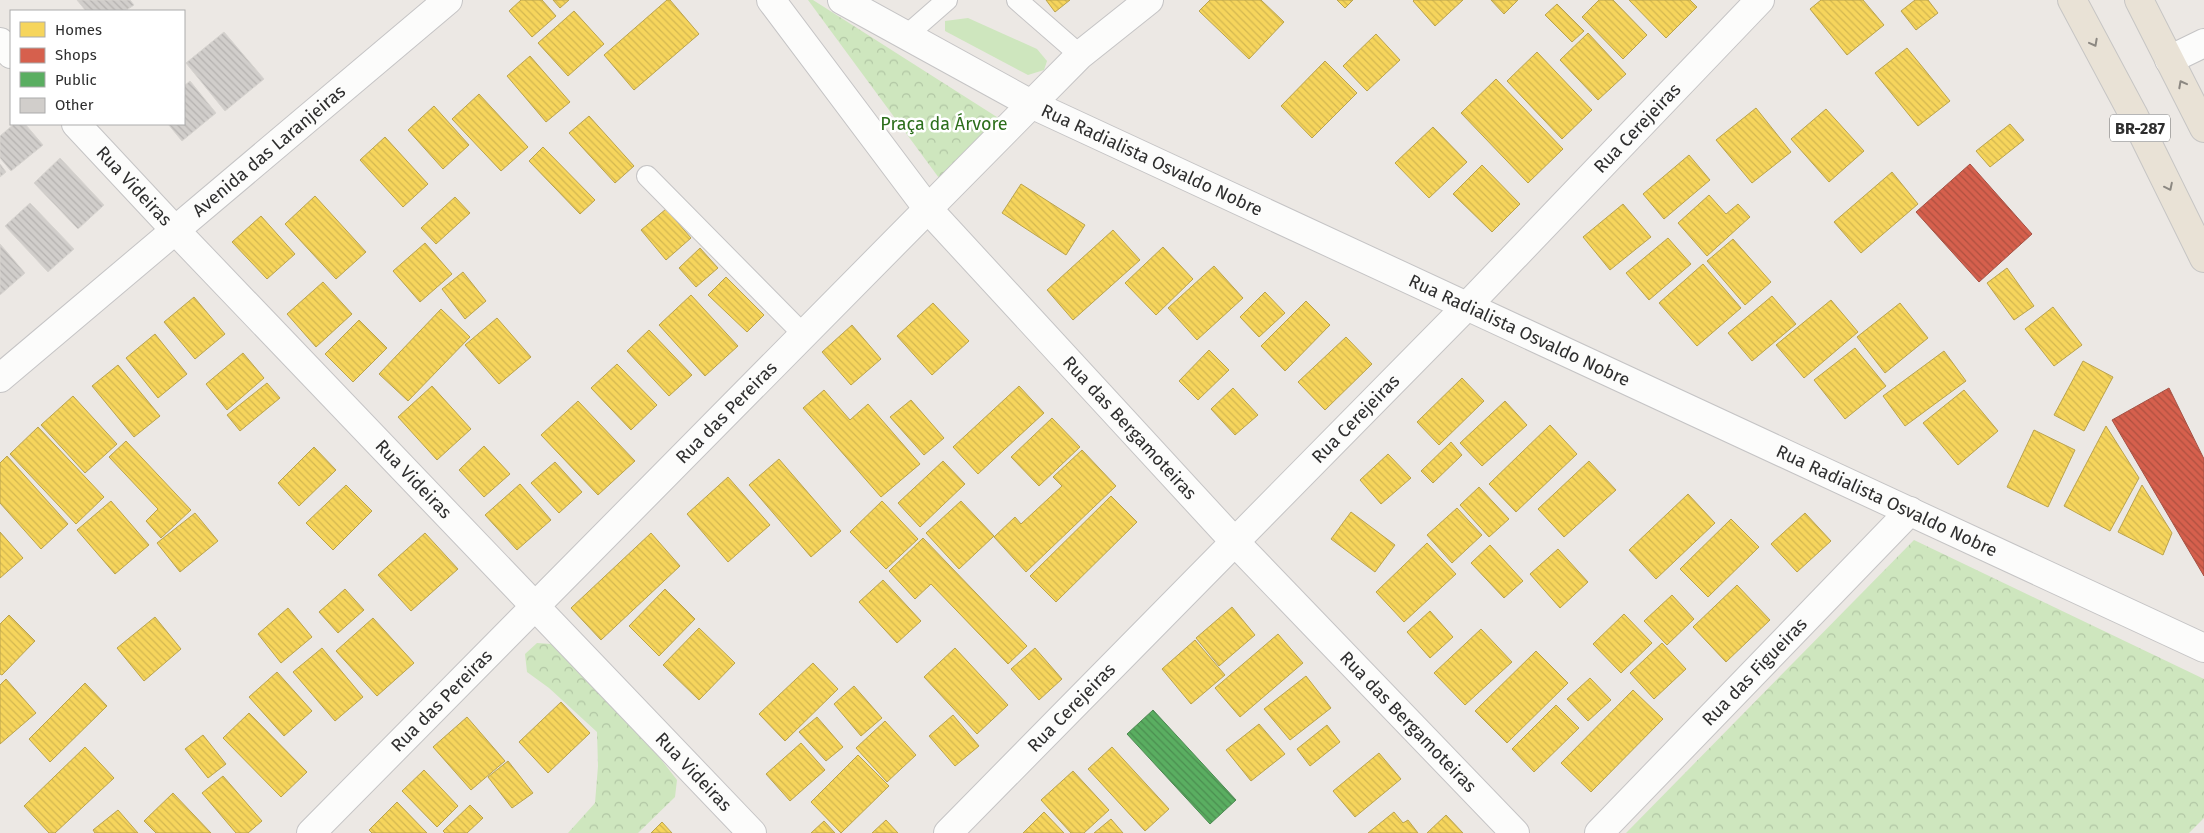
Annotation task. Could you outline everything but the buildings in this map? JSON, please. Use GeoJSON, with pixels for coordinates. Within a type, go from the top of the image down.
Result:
{"type":"FeatureCollection","features":[{"type":"Feature","properties":{"kind":"highway","name":"BR-287"},"geometry":{"type":"LineString","coordinates":[[2072,0],[2133,114],[2204,258]]}},
{"type":"Feature","properties":{"kind":"highway","name":"BR-287"},"geometry":{"type":"LineString","coordinates":[[2139,0],[2203,123]]}},
{"type":"Feature","properties":{"kind":"street","name":"Avenida das Laranjeiras"},"geometry":{"type":"LineString","coordinates":[[0,378],[448,0]]}},
{"type":"Feature","properties":{"kind":"street","name":"Rua das Bergamoteiras"},"geometry":{"type":"LineString","coordinates":[[771,0],[928,209],[1234,541],[1515,833]]}},
{"type":"Feature","properties":{"kind":"street","name":"Rua Radialista Osvaldo Nobre"},"geometry":{"type":"LineString","coordinates":[[842,0],[1032,104],[2204,648]]}},
{"type":"Feature","properties":{"kind":"street","name":"Rua das Pereiras"},"geometry":{"type":"LineString","coordinates":[[311,833],[1080,55],[1149,0]]}},
{"type":"Feature","properties":{"kind":"street","name":"Rua Cerejeiras"},"geometry":{"type":"LineString","coordinates":[[948,833],[1467,306],[1760,0]]}},
{"type":"Feature","properties":{"kind":"street"},"geometry":{"type":"LineString","coordinates":[[0,42],[10,53]]}},
{"type":"Feature","properties":{"kind":"street"},"geometry":{"type":"LineString","coordinates":[[2169,60],[2204,43]]}},
{"type":"Feature","properties":{"kind":"street","name":"Rua Videiras"},"geometry":{"type":"LineString","coordinates":[[77,125],[752,833]]}},
{"type":"Feature","properties":{"kind":"street","name":"Rua das Figueiras"},"geometry":{"type":"LineString","coordinates":[[1599,833],[1910,511]]}},
{"type":"Feature","properties":{"kind":"lane"},"geometry":{"type":"LineString","coordinates":[[907,35],[947,0]]}},
{"type":"Feature","properties":{"kind":"lane"},"geometry":{"type":"LineString","coordinates":[[1017,0],[1080,55]]}},
{"type":"Feature","properties":{"kind":"lane"},"geometry":{"type":"LineString","coordinates":[[647,176],[804,334]]}},
{"type":"Feature","properties":{"kind":"green space","name":"Praça da Árvore"},"geometry":{"type":"Polygon","coordinates":[[[808,0],[813,0],[1000,119],[939,178],[808,0]]]}},
{"type":"Feature","properties":{"kind":"green space"},"geometry":{"type":"Polygon","coordinates":[[[968,18],[1037,49],[1047,61],[1044,70],[1028,75],[945,31],[945,21],[968,18]]]}},
{"type":"Feature","properties":{"kind":"green space"},"geometry":{"type":"Polygon","coordinates":[[[1914,540],[2204,679],[2204,818],[2189,833],[1626,833],[1914,540]]]}},
{"type":"Feature","properties":{"kind":"green space"},"geometry":{"type":"Polygon","coordinates":[[[537,643],[551,644],[596,683],[650,745],[677,780],[675,797],[638,833],[568,833],[595,803],[598,766],[597,732],[549,688],[527,672],[525,654],[537,643]]]}}]}
